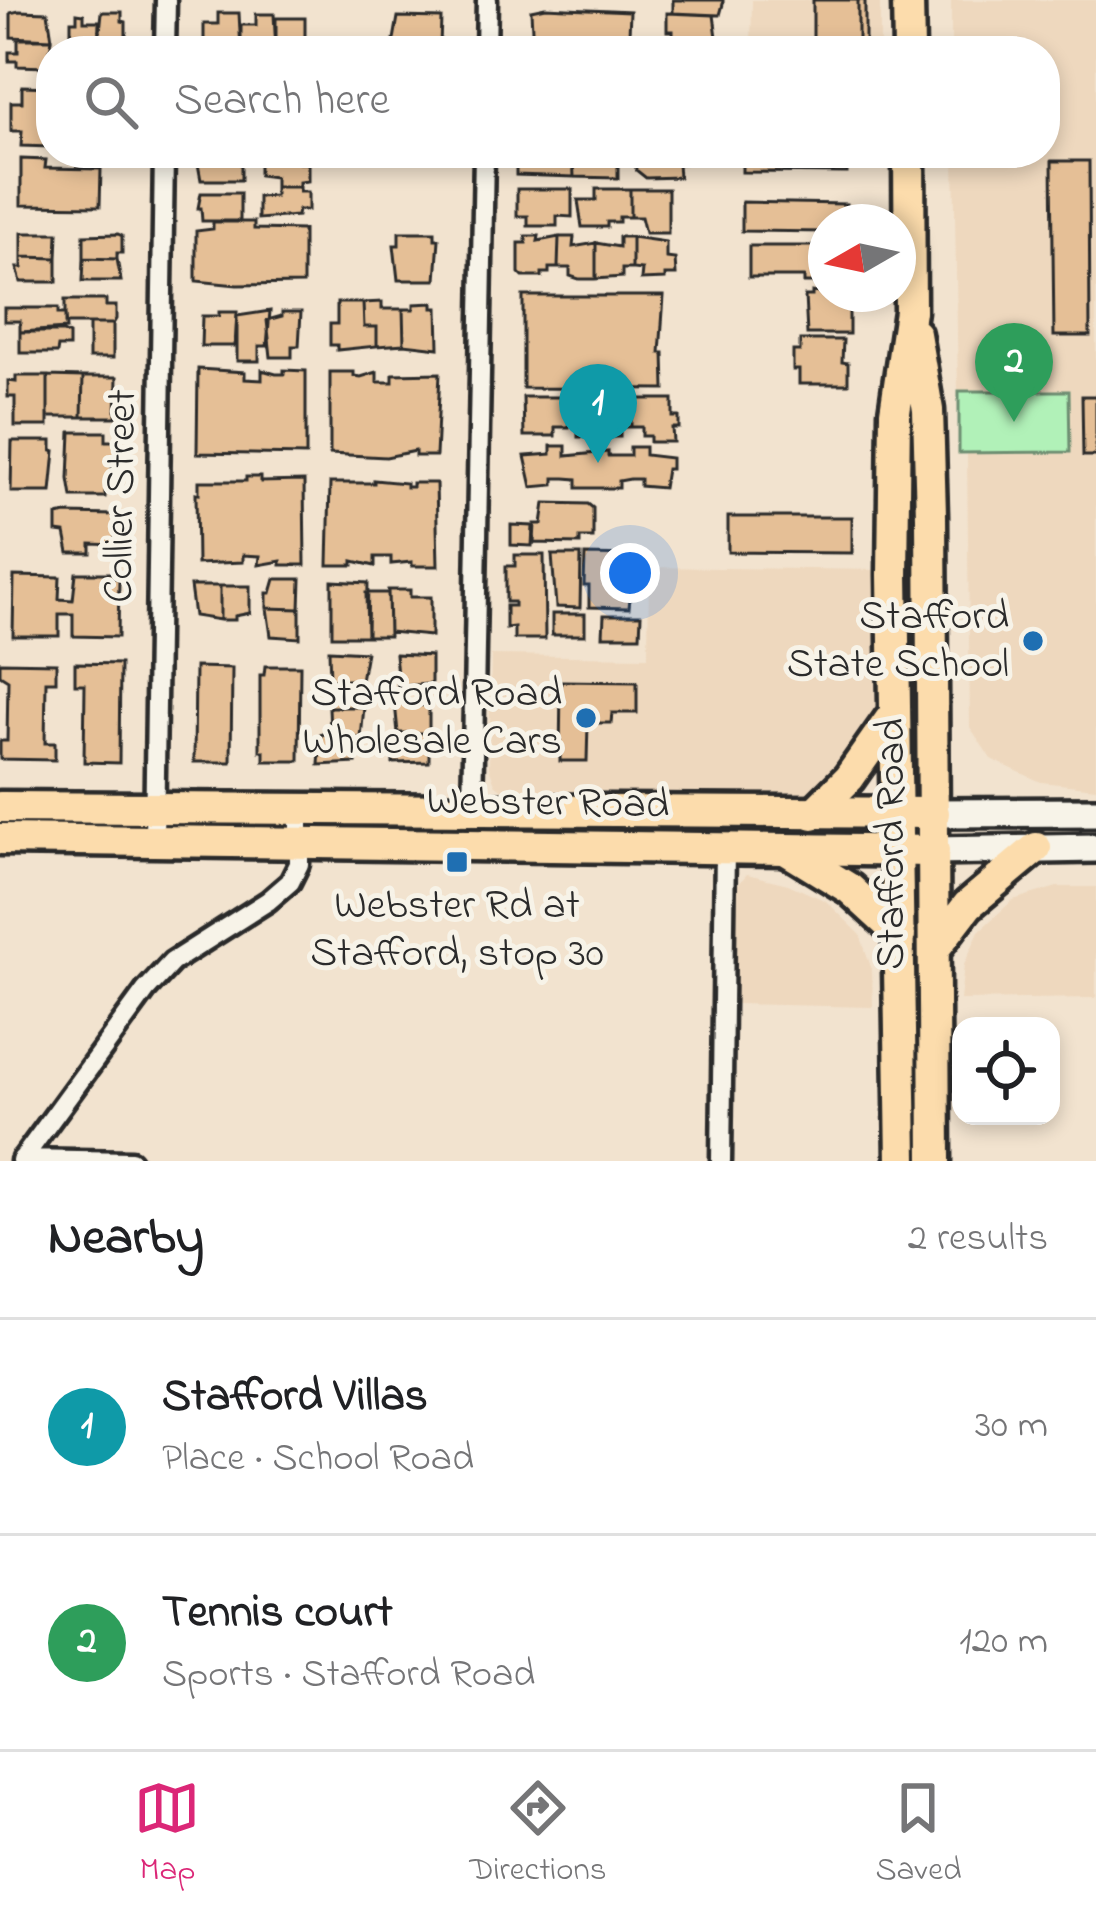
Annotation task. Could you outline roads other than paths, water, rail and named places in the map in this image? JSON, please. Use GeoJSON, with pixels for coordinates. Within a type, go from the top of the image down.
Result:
{"type":"FeatureCollection","features":[{"type":"Feature","properties":{"kind":"main road"},"geometry":{"type":"LineString","coordinates":[[908,0],[908,36]]}},
{"type":"Feature","properties":{"kind":"main road","name":"Stafford Road"},"geometry":{"type":"LineString","coordinates":[[909,168],[909,204]]}},
{"type":"Feature","properties":{"kind":"main road","name":"Stafford Road"},"geometry":{"type":"LineString","coordinates":[[902,1161],[894,714],[895,412],[910,312]]}},
{"type":"Feature","properties":{"kind":"main road","name":"Stafford Road"},"geometry":{"type":"LineString","coordinates":[[910,312],[928,410],[935,1161]]}},
{"type":"Feature","properties":{"kind":"main road"},"geometry":{"type":"LineString","coordinates":[[813,814],[849,778],[894,714]]}},
{"type":"Feature","properties":{"kind":"main road","name":"Webster Road"},"geometry":{"type":"LineString","coordinates":[[0,807],[1096,812]]}},
{"type":"Feature","properties":{"kind":"main road","name":"Webster Road"},"geometry":{"type":"LineString","coordinates":[[0,838],[934,851],[1096,848]]}},
{"type":"Feature","properties":{"kind":"main road"},"geometry":{"type":"LineString","coordinates":[[935,948],[968,904],[1036,848]]}},
{"type":"Feature","properties":{"kind":"main road"},"geometry":{"type":"LineString","coordinates":[[785,849],[850,889],[900,935]]}},
{"type":"Feature","properties":{"kind":"street"},"geometry":{"type":"LineString","coordinates":[[165,36],[166,0]]}},
{"type":"Feature","properties":{"kind":"street"},"geometry":{"type":"LineString","coordinates":[[486,36],[487,0]]}},
{"type":"Feature","properties":{"kind":"street","name":"Collier Street"},"geometry":{"type":"LineString","coordinates":[[154,841],[164,168]]}},
{"type":"Feature","properties":{"kind":"street"},"geometry":{"type":"LineString","coordinates":[[472,811],[484,168]]}},
{"type":"Feature","properties":{"kind":"street"},"geometry":{"type":"LineString","coordinates":[[22,1160],[146,990],[182,954],[281,890],[296,873],[299,809]]}},
{"type":"Feature","properties":{"kind":"street"},"geometry":{"type":"LineString","coordinates":[[721,1161],[725,848]]}},
{"type":"Feature","properties":{"kind":"street"},"geometry":{"type":"LineString","coordinates":[[22,1160],[131,1161]]}},
{"type":"Feature","properties":{"kind":"place","name":"Tennis court"},"geometry":{"type":"Point","coordinates":[1014,422]}},
{"type":"Feature","properties":{"kind":"place","name":"Stafford Villas"},"geometry":{"type":"Point","coordinates":[598,463]}},
{"type":"Feature","properties":{"kind":"place","name":"Stafford State School"},"geometry":{"type":"Point","coordinates":[1033,641]}},
{"type":"Feature","properties":{"kind":"place","name":"Stafford Road Wholesale Cars"},"geometry":{"type":"Point","coordinates":[586,718]}},
{"type":"Feature","properties":{"kind":"place","name":"Webster Rd at Stafford, stop 30"},"geometry":{"type":"Point","coordinates":[457,862]}}]}
